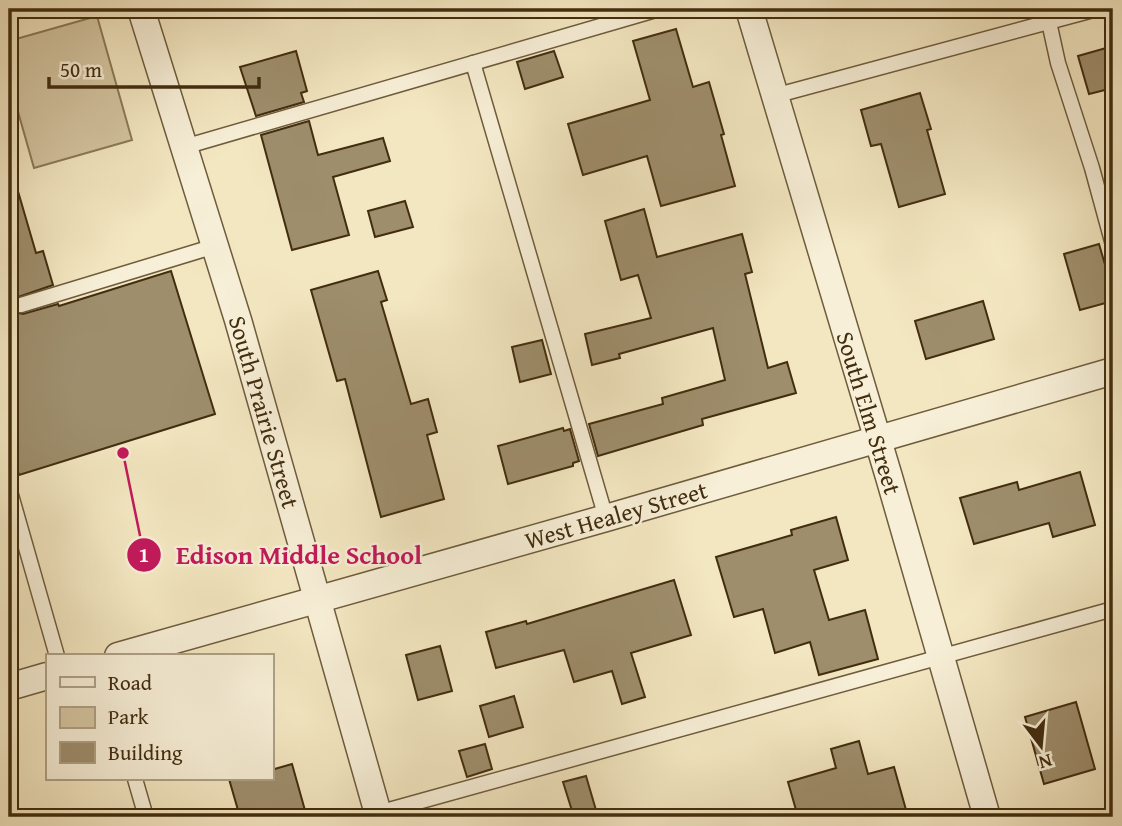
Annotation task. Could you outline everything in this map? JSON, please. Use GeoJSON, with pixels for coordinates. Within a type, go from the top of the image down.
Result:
{"type":"FeatureCollection","features":[{"type":"Feature","properties":{"kind":"street","name":"South Prairie Street"},"geometry":{"type":"LineString","coordinates":[[141,9],[238,320],[378,815]]}},
{"type":"Feature","properties":{"kind":"street","name":"South Elm Street"},"geometry":{"type":"LineString","coordinates":[[749,9],[987,817]]}},
{"type":"Feature","properties":{"kind":"street","name":"West Healey Street"},"geometry":{"type":"LineString","coordinates":[[125,654],[1113,371]]}},
{"type":"Feature","properties":{"kind":"street"},"geometry":{"type":"LineString","coordinates":[[9,687],[46,676]]}},
{"type":"Feature","properties":{"kind":"lane"},"geometry":{"type":"LineString","coordinates":[[184,147],[659,9]]}},
{"type":"Feature","properties":{"kind":"lane"},"geometry":{"type":"LineString","coordinates":[[774,96],[1097,9]]}},
{"type":"Feature","properties":{"kind":"lane"},"geometry":{"type":"LineString","coordinates":[[1049,22],[1058,63],[1113,245]]}},
{"type":"Feature","properties":{"kind":"lane"},"geometry":{"type":"LineString","coordinates":[[473,63],[606,518]]}},
{"type":"Feature","properties":{"kind":"lane"},"geometry":{"type":"LineString","coordinates":[[21,305],[215,246]]}},
{"type":"Feature","properties":{"kind":"lane"},"geometry":{"type":"LineString","coordinates":[[9,488],[56,654]]}},
{"type":"Feature","properties":{"kind":"lane"},"geometry":{"type":"LineString","coordinates":[[378,815],[1113,609]]}},
{"type":"Feature","properties":{"kind":"lane"},"geometry":{"type":"LineString","coordinates":[[135,780],[146,817]]}},
{"type":"Feature","properties":{"kind":"green space"},"geometry":{"type":"Polygon","coordinates":[[[97,16],[132,140],[34,168],[9,80],[9,41],[97,16]]]}},
{"type":"Feature","properties":{"kind":"building"},"geometry":{"type":"Polygon","coordinates":[[[676,29],[693,87],[709,82],[735,186],[661,206],[647,156],[583,175],[568,124],[650,100],[633,41],[676,29]]]}},
{"type":"Feature","properties":{"kind":"building"},"geometry":{"type":"Polygon","coordinates":[[[1113,46],[1113,88],[1089,94],[1078,56],[1113,46]]]}},
{"type":"Feature","properties":{"kind":"building"},"geometry":{"type":"Polygon","coordinates":[[[296,51],[307,91],[301,93],[304,102],[256,116],[240,67],[296,51]]]}},
{"type":"Feature","properties":{"kind":"building"},"geometry":{"type":"Polygon","coordinates":[[[554,51],[563,77],[525,89],[517,62],[554,51]]]}},
{"type":"Feature","properties":{"kind":"building"},"geometry":{"type":"Polygon","coordinates":[[[920,93],[945,194],[899,207],[881,144],[871,146],[861,110],[920,93]]]}},
{"type":"Feature","properties":{"kind":"building"},"geometry":{"type":"Polygon","coordinates":[[[309,121],[318,155],[383,138],[390,161],[333,177],[349,235],[292,250],[261,135],[309,121]]]}},
{"type":"Feature","properties":{"kind":"building"},"geometry":{"type":"Polygon","coordinates":[[[15,181],[36,253],[43,251],[53,285],[15,298],[12,304],[14,312],[23,314],[58,304],[59,306],[171,271],[215,414],[19,475],[9,442],[9,182],[15,181]]]}},
{"type":"Feature","properties":{"kind":"building"},"geometry":{"type":"Polygon","coordinates":[[[405,201],[413,227],[375,237],[368,211],[405,201]]]}},
{"type":"Feature","properties":{"kind":"building"},"geometry":{"type":"Polygon","coordinates":[[[644,209],[657,257],[742,234],[752,272],[745,274],[768,368],[787,362],[796,393],[702,419],[703,425],[598,456],[589,424],[663,404],[662,398],[725,380],[713,328],[619,354],[620,358],[592,365],[585,334],[651,318],[638,275],[621,280],[605,221],[644,209]]]}},
{"type":"Feature","properties":{"kind":"building"},"geometry":{"type":"Polygon","coordinates":[[[1099,244],[1113,292],[1113,301],[1080,310],[1064,254],[1099,244]]]}},
{"type":"Feature","properties":{"kind":"building"},"geometry":{"type":"Polygon","coordinates":[[[378,271],[387,300],[381,302],[411,404],[428,399],[437,432],[427,435],[444,499],[381,517],[345,379],[337,381],[311,290],[378,271]]]}},
{"type":"Feature","properties":{"kind":"building"},"geometry":{"type":"Polygon","coordinates":[[[983,301],[994,339],[926,359],[915,321],[983,301]]]}},
{"type":"Feature","properties":{"kind":"building"},"geometry":{"type":"Polygon","coordinates":[[[542,340],[551,374],[520,382],[512,347],[542,340]]]}},
{"type":"Feature","properties":{"kind":"building"},"geometry":{"type":"Polygon","coordinates":[[[563,428],[564,431],[570,429],[579,461],[573,463],[573,466],[508,484],[498,446],[563,428]]]}},
{"type":"Feature","properties":{"kind":"building"},"geometry":{"type":"Polygon","coordinates":[[[1080,472],[1095,525],[1053,537],[1049,523],[974,544],[960,498],[1017,482],[1019,490],[1080,472]]]}},
{"type":"Feature","properties":{"kind":"building"},"geometry":{"type":"Polygon","coordinates":[[[836,517],[848,560],[814,570],[829,620],[865,610],[878,659],[819,675],[810,642],[775,653],[763,609],[734,617],[716,557],[792,535],[791,530],[836,517]]]}},
{"type":"Feature","properties":{"kind":"building"},"geometry":{"type":"Polygon","coordinates":[[[674,580],[691,635],[631,653],[645,697],[622,704],[612,671],[574,682],[564,650],[496,668],[486,632],[526,621],[527,624],[674,580]]]}},
{"type":"Feature","properties":{"kind":"building"},"geometry":{"type":"Polygon","coordinates":[[[440,646],[452,691],[418,700],[406,655],[440,646]]]}},
{"type":"Feature","properties":{"kind":"building"},"geometry":{"type":"Polygon","coordinates":[[[514,696],[523,727],[489,737],[480,706],[514,696]]]}},
{"type":"Feature","properties":{"kind":"building"},"geometry":{"type":"Polygon","coordinates":[[[1076,702],[1095,769],[1044,784],[1025,717],[1076,702]]]}},
{"type":"Feature","properties":{"kind":"building"},"geometry":{"type":"Polygon","coordinates":[[[859,741],[868,774],[894,767],[908,817],[798,817],[788,782],[836,768],[831,749],[859,741]]]}},
{"type":"Feature","properties":{"kind":"building"},"geometry":{"type":"Polygon","coordinates":[[[485,744],[492,769],[467,777],[459,751],[485,744]]]}},
{"type":"Feature","properties":{"kind":"building"},"geometry":{"type":"Polygon","coordinates":[[[292,764],[306,814],[293,817],[240,817],[229,780],[273,780],[273,769],[292,764]]]}},
{"type":"Feature","properties":{"kind":"building"},"geometry":{"type":"Polygon","coordinates":[[[586,776],[598,817],[574,817],[563,782],[586,776]]]}},
{"type":"Feature","properties":{"kind":"place","name":"Edison Middle School"},"geometry":{"type":"Point","coordinates":[123,453]}}]}
